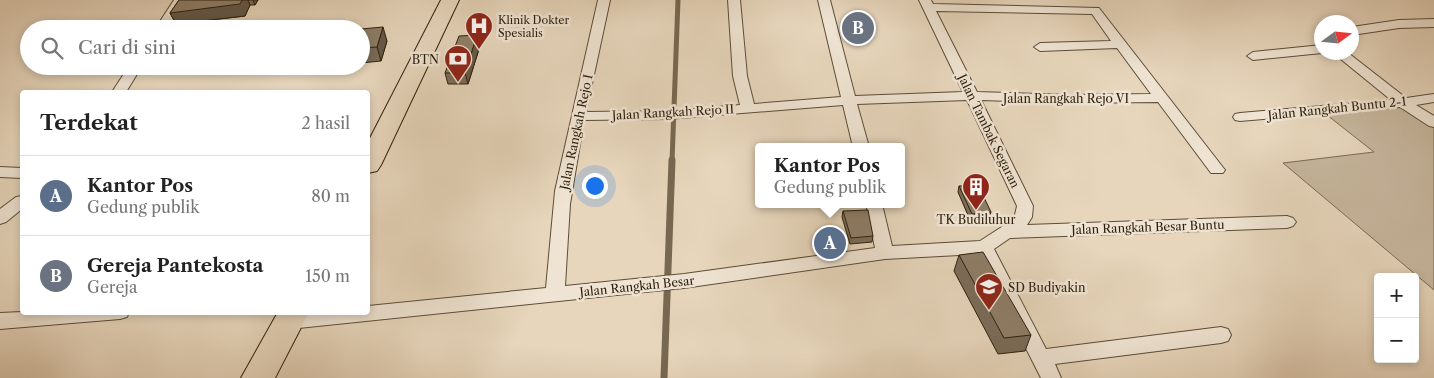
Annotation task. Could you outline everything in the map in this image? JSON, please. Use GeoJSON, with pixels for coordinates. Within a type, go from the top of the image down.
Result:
{"type":"FeatureCollection","features":[{"type":"Feature","properties":{"kind":"main road"},"geometry":{"type":"LineString","coordinates":[[370,161],[450,0]]}},
{"type":"Feature","properties":{"kind":"main road"},"geometry":{"type":"LineString","coordinates":[[258,378],[291,317]]}},
{"type":"Feature","properties":{"kind":"street"},"geometry":{"type":"LineString","coordinates":[[167,20],[180,0]]}},
{"type":"Feature","properties":{"kind":"street","name":"Jalan Rangkah Rejo I"},"geometry":{"type":"LineString","coordinates":[[555,295],[563,193],[604,0]]}},
{"type":"Feature","properties":{"kind":"street","name":"Jalan Rangkah Rejo II"},"geometry":{"type":"LineString","coordinates":[[578,116],[668,115],[748,109],[740,76],[734,0]]}},
{"type":"Feature","properties":{"kind":"street"},"geometry":{"type":"LineString","coordinates":[[824,0],[860,143]]}},
{"type":"Feature","properties":{"kind":"street"},"geometry":{"type":"LineString","coordinates":[[927,3],[1095,11],[1217,170]]}},
{"type":"Feature","properties":{"kind":"street","name":"Jalan Tambak Segaran"},"geometry":{"type":"LineString","coordinates":[[927,3],[1022,198],[1024,206],[1024,217],[1020,223],[984,247]]}},
{"type":"Feature","properties":{"kind":"street"},"geometry":{"type":"LineString","coordinates":[[1359,31],[1399,24],[1434,23]]}},
{"type":"Feature","properties":{"kind":"street"},"geometry":{"type":"LineString","coordinates":[[1040,47],[1120,44]]}},
{"type":"Feature","properties":{"kind":"street"},"geometry":{"type":"LineString","coordinates":[[1253,56],[1314,50]]}},
{"type":"Feature","properties":{"kind":"street"},"geometry":{"type":"LineString","coordinates":[[1348,60],[1401,101],[1434,123]]}},
{"type":"Feature","properties":{"kind":"street"},"geometry":{"type":"LineString","coordinates":[[120,90],[130,75]]}},
{"type":"Feature","properties":{"kind":"street","name":"Jalan Rangkah Rejo VI"},"geometry":{"type":"LineString","coordinates":[[748,109],[850,100],[971,96],[1068,100],[1161,98]]}},
{"type":"Feature","properties":{"kind":"street","name":"Jalan Rangkah Buntu 2-1"},"geometry":{"type":"LineString","coordinates":[[1240,117],[1383,105],[1401,101],[1434,98]]}},
{"type":"Feature","properties":{"kind":"street"},"geometry":{"type":"LineString","coordinates":[[0,172],[20,173]]}},
{"type":"Feature","properties":{"kind":"street"},"geometry":{"type":"LineString","coordinates":[[0,218],[20,203]]}},
{"type":"Feature","properties":{"kind":"street"},"geometry":{"type":"LineString","coordinates":[[875,208],[885,253]]}},
{"type":"Feature","properties":{"kind":"street","name":"Jalan Rangkah Besar Buntu"},"geometry":{"type":"LineString","coordinates":[[1009,232],[1287,222]]}},
{"type":"Feature","properties":{"kind":"street"},"geometry":{"type":"LineString","coordinates":[[984,247],[1051,378]]}},
{"type":"Feature","properties":{"kind":"street","name":"Jalan Rangkah Besar"},"geometry":{"type":"LineString","coordinates":[[370,310],[555,295],[684,281],[885,253],[984,247]]}},
{"type":"Feature","properties":{"kind":"street"},"geometry":{"type":"LineString","coordinates":[[0,321],[80,315]]}},
{"type":"Feature","properties":{"kind":"street","name":"Jalan Rangkah Besar"},"geometry":{"type":"LineString","coordinates":[[291,317],[315,315]]}},
{"type":"Feature","properties":{"kind":"street"},"geometry":{"type":"LineString","coordinates":[[1040,358],[1221,334]]}},
{"type":"Feature","properties":{"kind":"shaded area"},"geometry":{"type":"Polygon","coordinates":[[[1399,104],[1434,126],[1434,290],[1419,277],[1419,273],[1414,273],[1283,163],[1374,152],[1327,115],[1399,104]]]}},
{"type":"Feature","properties":{"kind":"building"},"geometry":{"type":"Polygon","coordinates":[[[179,0],[242,0],[240,4],[170,13],[179,0]]]}},
{"type":"Feature","properties":{"kind":"building"},"geometry":{"type":"Polygon","coordinates":[[[383,27],[377,47],[370,47],[370,28],[383,27]]]}},
{"type":"Feature","properties":{"kind":"building"},"geometry":{"type":"Polygon","coordinates":[[[477,35],[465,73],[445,73],[459,36],[477,35]]]}},
{"type":"Feature","properties":{"kind":"building"},"geometry":{"type":"Polygon","coordinates":[[[978,185],[991,212],[972,214],[959,186],[978,185]]]}},
{"type":"Feature","properties":{"kind":"building"},"geometry":{"type":"Polygon","coordinates":[[[868,210],[873,236],[851,238],[843,211],[868,210]]]}},
{"type":"Feature","properties":{"kind":"building"},"geometry":{"type":"Polygon","coordinates":[[[983,252],[1031,335],[1004,338],[959,255],[983,252]]]}},
{"type":"Feature","properties":{"kind":"waterway"},"geometry":{"type":"LineString","coordinates":[[672,162],[678,0]]}},
{"type":"Feature","properties":{"kind":"waterway"},"geometry":{"type":"LineString","coordinates":[[664,378],[672,160]]}},
{"type":"Feature","properties":{"kind":"place","name":"Gereja Pantekosta"},"geometry":{"type":"Point","coordinates":[858,28]}},
{"type":"Feature","properties":{"kind":"place","name":"Klinik Dokter Spesialis"},"geometry":{"type":"Point","coordinates":[479,50]}},
{"type":"Feature","properties":{"kind":"place","name":"BTN"},"geometry":{"type":"Point","coordinates":[458,83]}},
{"type":"Feature","properties":{"kind":"place","name":"TK Budiluhur"},"geometry":{"type":"Point","coordinates":[976,211]}},
{"type":"Feature","properties":{"kind":"place","name":"Kantor Pos"},"geometry":{"type":"Point","coordinates":[830,243]}},
{"type":"Feature","properties":{"kind":"place","name":"SD Budiyakin"},"geometry":{"type":"Point","coordinates":[989,311]}}]}
